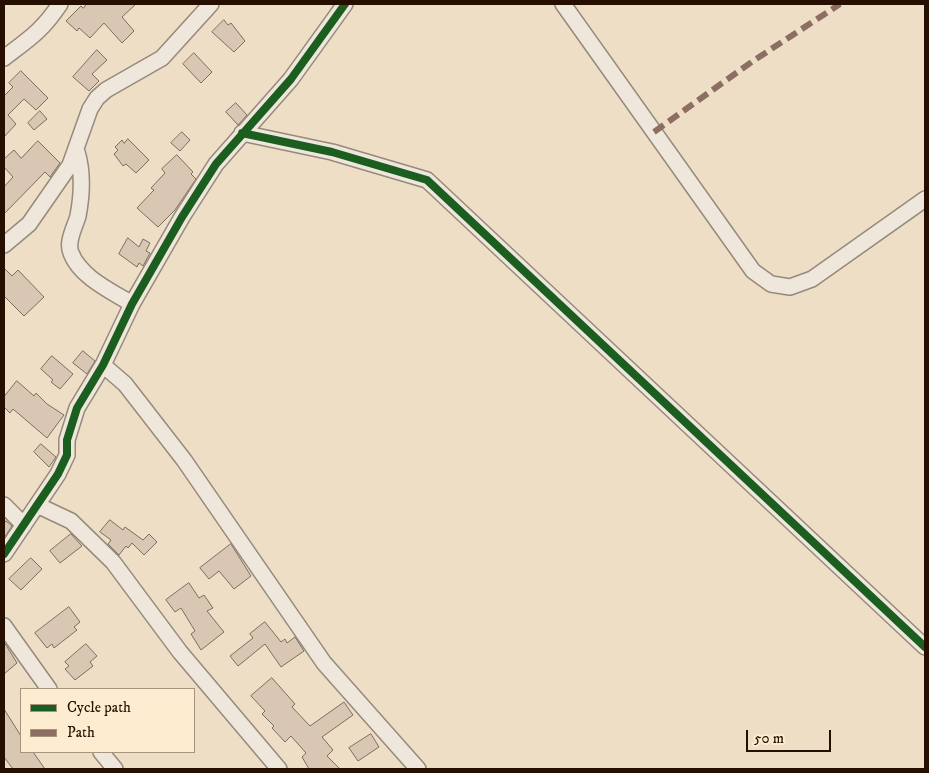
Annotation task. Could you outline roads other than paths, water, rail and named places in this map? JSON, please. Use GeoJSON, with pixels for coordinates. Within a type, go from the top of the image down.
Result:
{"type":"FeatureCollection","features":[{"type":"Feature","properties":{"kind":"street"},"geometry":{"type":"LineString","coordinates":[[4,58],[36,34],[60,4]]}},
{"type":"Feature","properties":{"kind":"street"},"geometry":{"type":"LineString","coordinates":[[4,245],[29,224],[70,165],[77,152],[90,109],[97,98],[106,90],[162,58],[211,4]]}},
{"type":"Feature","properties":{"kind":"street"},"geometry":{"type":"LineString","coordinates":[[4,554],[58,474],[67,455],[68,440],[77,408],[103,365],[132,304],[207,179],[242,133],[291,79],[346,4]]}},
{"type":"Feature","properties":{"kind":"street"},"geometry":{"type":"LineString","coordinates":[[563,4],[753,271],[771,284],[790,287],[812,279],[925,198]]}},
{"type":"Feature","properties":{"kind":"street"},"geometry":{"type":"LineString","coordinates":[[242,133],[332,152],[427,180],[925,647]]}},
{"type":"Feature","properties":{"kind":"street"},"geometry":{"type":"LineString","coordinates":[[77,152],[82,167],[78,214],[69,245],[70,252],[89,276],[132,304]]}},
{"type":"Feature","properties":{"kind":"street"},"geometry":{"type":"LineString","coordinates":[[103,365],[125,384],[184,460],[324,663],[418,769]]}},
{"type":"Feature","properties":{"kind":"street"},"geometry":{"type":"LineString","coordinates":[[37,505],[71,521],[113,562],[180,652],[279,769]]}},
{"type":"Feature","properties":{"kind":"street"},"geometry":{"type":"LineString","coordinates":[[4,506],[24,526]]}},
{"type":"Feature","properties":{"kind":"street"},"geometry":{"type":"LineString","coordinates":[[4,626],[48,688]]}},
{"type":"Feature","properties":{"kind":"street"},"geometry":{"type":"LineString","coordinates":[[102,753],[115,769]]}}]}
